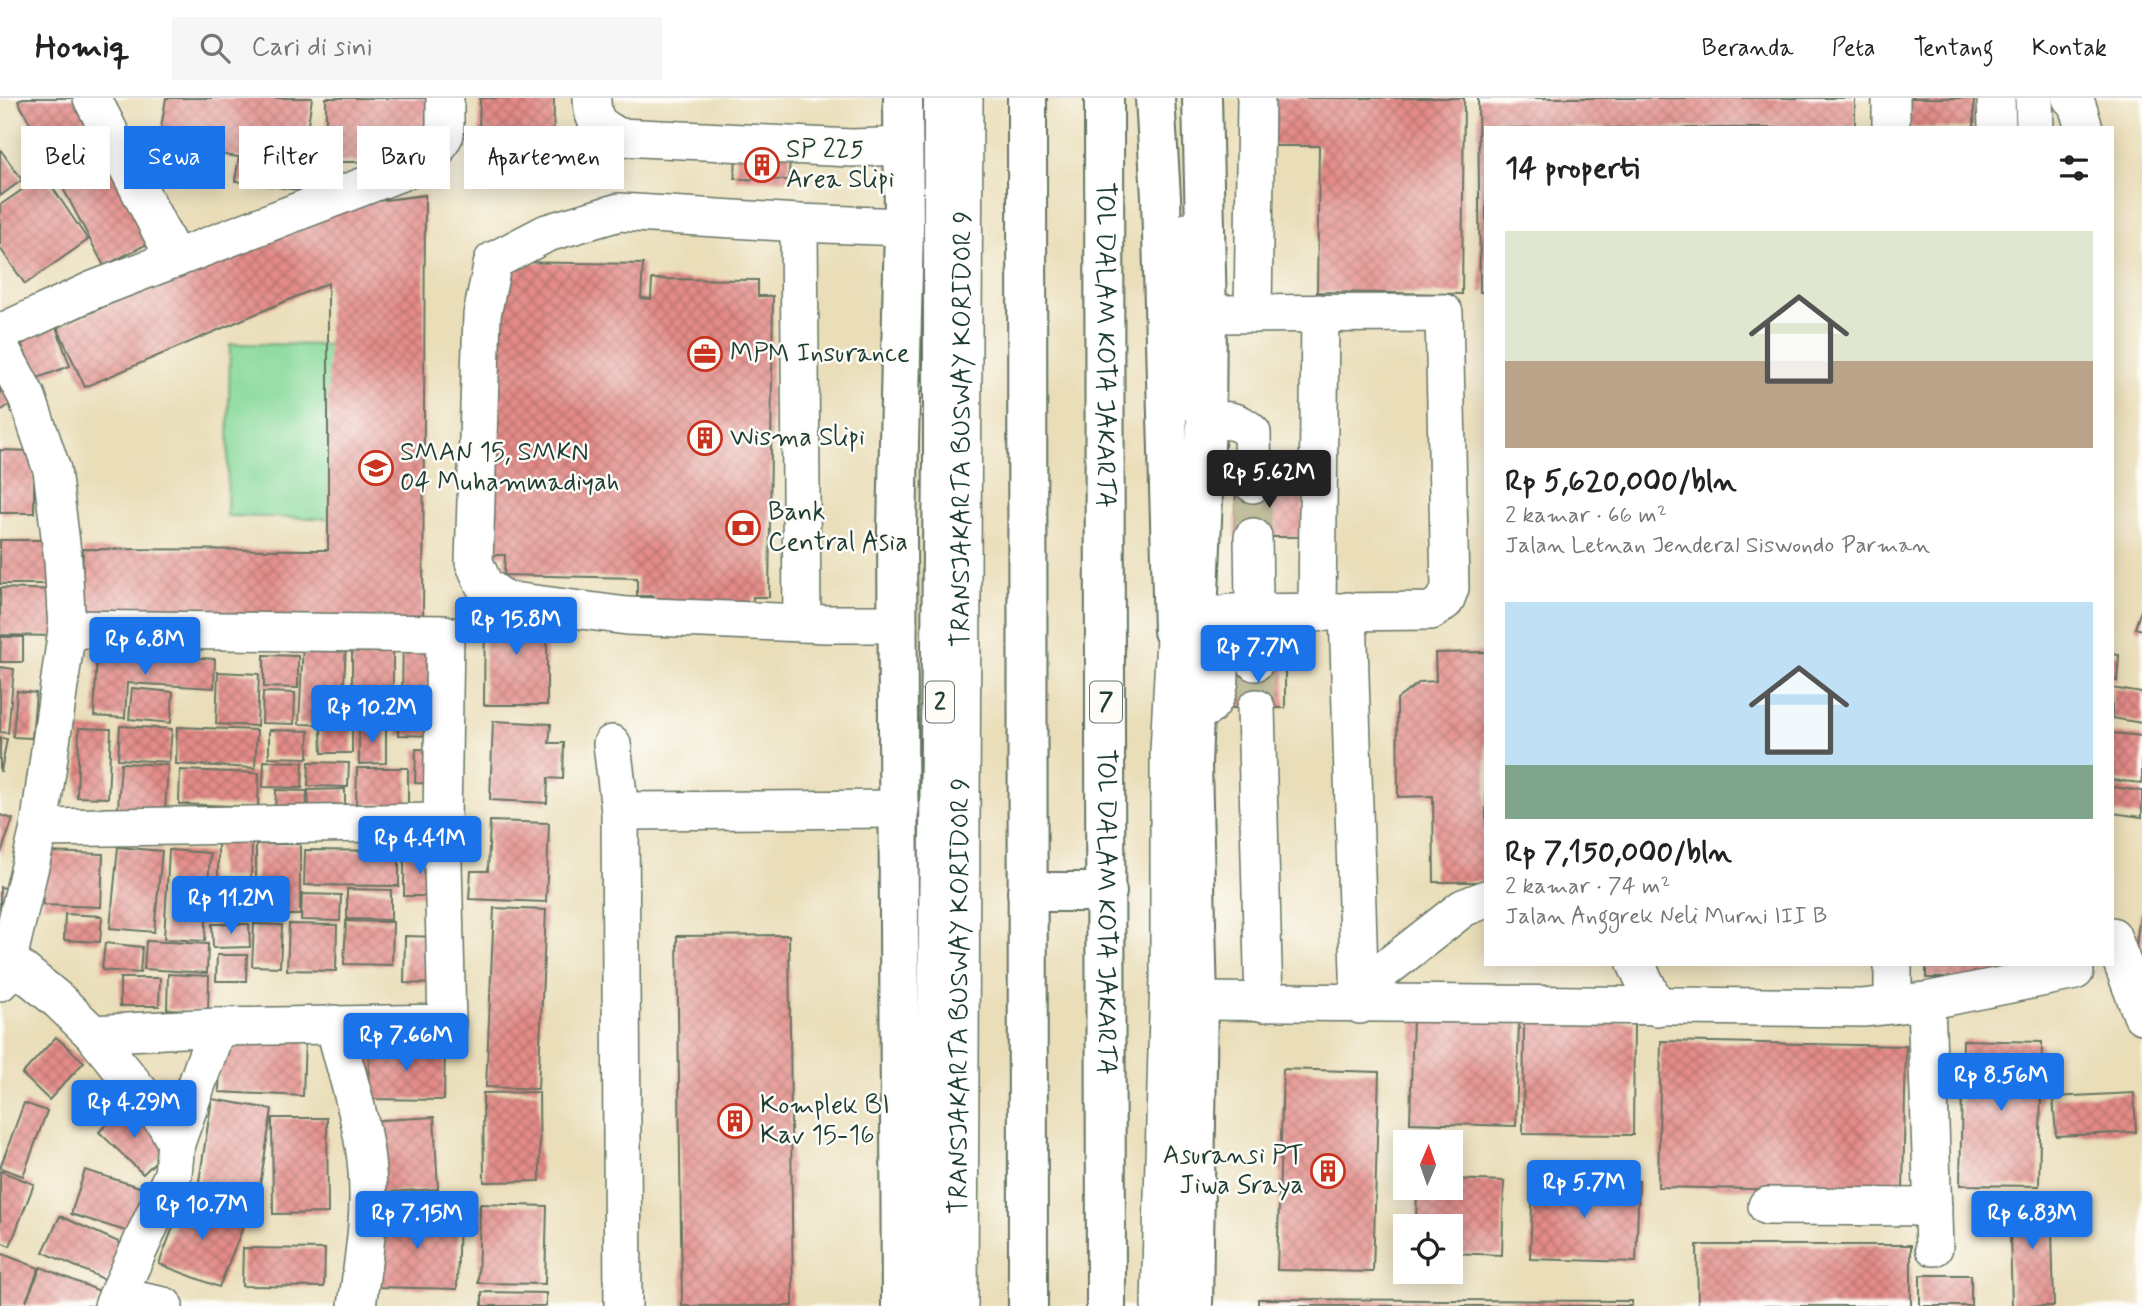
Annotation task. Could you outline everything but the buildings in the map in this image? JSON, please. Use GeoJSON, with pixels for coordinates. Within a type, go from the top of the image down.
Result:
{"type":"FeatureCollection","features":[{"type":"Feature","properties":{"kind":"highway"},"geometry":{"type":"LineString","coordinates":[[901,1306],[897,530],[904,227],[903,98]]}},
{"type":"Feature","properties":{"kind":"highway","name":"2"},"geometry":{"type":"LineString","coordinates":[[934,1306],[943,98]]}},
{"type":"Feature","properties":{"kind":"highway"},"geometry":{"type":"LineString","coordinates":[[1027,98],[1028,1306]]}},
{"type":"Feature","properties":{"kind":"highway","name":"TOL DALAM KOTA JAKARTA"},"geometry":{"type":"LineString","coordinates":[[1104,98],[1106,1306]]}},
{"type":"Feature","properties":{"kind":"highway"},"geometry":{"type":"LineString","coordinates":[[1155,98],[1161,197],[1174,643],[1192,765]]}},
{"type":"Feature","properties":{"kind":"highway"},"geometry":{"type":"LineString","coordinates":[[1193,1306],[1198,1002],[1192,765],[1206,422],[1207,314],[1202,98]]}},
{"type":"Feature","properties":{"kind":"highway"},"geometry":{"type":"LineString","coordinates":[[897,530],[942,476],[901,431]]}},
{"type":"Feature","properties":{"kind":"highway"},"geometry":{"type":"LineString","coordinates":[[1027,892],[1107,892]]}},
{"type":"Feature","properties":{"kind":"street"},"geometry":{"type":"LineString","coordinates":[[92,98],[175,259]]}},
{"type":"Feature","properties":{"kind":"street"},"geometry":{"type":"LineString","coordinates":[[0,333],[93,290],[430,161],[445,134],[445,98]]}},
{"type":"Feature","properties":{"kind":"street"},"geometry":{"type":"LineString","coordinates":[[592,98],[592,114],[601,127],[619,137],[852,148],[902,146]]}},
{"type":"Feature","properties":{"kind":"street","name":"TRANSJAKARTA BUSWAY KORIDOR 9"},"geometry":{"type":"LineString","coordinates":[[960,1306],[964,98]]}},
{"type":"Feature","properties":{"kind":"street"},"geometry":{"type":"LineString","coordinates":[[1160,1306],[1169,977],[1169,751],[1188,444],[1184,98]]}},
{"type":"Feature","properties":{"kind":"street"},"geometry":{"type":"LineString","coordinates":[[1253,314],[1256,98]]}},
{"type":"Feature","properties":{"kind":"street"},"geometry":{"type":"LineString","coordinates":[[1891,98],[1891,126]]}},
{"type":"Feature","properties":{"kind":"street"},"geometry":{"type":"LineString","coordinates":[[1996,98],[1997,126]]}},
{"type":"Feature","properties":{"kind":"street"},"geometry":{"type":"LineString","coordinates":[[2034,98],[2035,126]]}},
{"type":"Feature","properties":{"kind":"street"},"geometry":{"type":"LineString","coordinates":[[2071,98],[2076,102],[2083,126]]}},
{"type":"Feature","properties":{"kind":"street"},"geometry":{"type":"LineString","coordinates":[[898,624],[802,623],[627,615],[505,600],[484,585],[474,562],[482,315],[493,261],[547,233],[619,212],[904,227]]}},
{"type":"Feature","properties":{"kind":"street"},"geometry":{"type":"LineString","coordinates":[[799,223],[802,623]]}},
{"type":"Feature","properties":{"kind":"street"},"geometry":{"type":"LineString","coordinates":[[1320,313],[1333,612],[1353,823],[1361,996]]}},
{"type":"Feature","properties":{"kind":"street"},"geometry":{"type":"LineString","coordinates":[[1193,710],[1208,707],[1220,692],[1218,647],[1222,615],[1431,611],[1445,601],[1450,588],[1444,313],[1207,314]]}},
{"type":"Feature","properties":{"kind":"street"},"geometry":{"type":"LineString","coordinates":[[0,347],[27,397],[52,470],[64,560],[67,629],[39,828],[4,971],[59,1001],[93,1034],[166,1124],[176,1143]]}},
{"type":"Feature","properties":{"kind":"street"},"geometry":{"type":"LineString","coordinates":[[1206,422],[1223,419],[1241,423],[1252,433],[1253,484]]}},
{"type":"Feature","properties":{"kind":"street"},"geometry":{"type":"LineString","coordinates":[[1253,537],[1255,662]]}},
{"type":"Feature","properties":{"kind":"street"},"geometry":{"type":"LineString","coordinates":[[67,629],[445,634],[442,822],[447,1023],[217,1027],[93,1034]]}},
{"type":"Feature","properties":{"kind":"street"},"geometry":{"type":"LineString","coordinates":[[1256,708],[1264,1003]]}},
{"type":"Feature","properties":{"kind":"street"},"geometry":{"type":"LineString","coordinates":[[612,744],[620,811],[623,1306]]}},
{"type":"Feature","properties":{"kind":"street"},"geometry":{"type":"LineString","coordinates":[[620,811],[900,809]]}},
{"type":"Feature","properties":{"kind":"street"},"geometry":{"type":"LineString","coordinates":[[39,828],[442,822]]}},
{"type":"Feature","properties":{"kind":"street"},"geometry":{"type":"LineString","coordinates":[[1361,996],[1463,908],[1484,899]]}},
{"type":"Feature","properties":{"kind":"street"},"geometry":{"type":"LineString","coordinates":[[2114,941],[2142,1015]]}},
{"type":"Feature","properties":{"kind":"street"},"geometry":{"type":"LineString","coordinates":[[1637,966],[1657,1007]]}},
{"type":"Feature","properties":{"kind":"street"},"geometry":{"type":"LineString","coordinates":[[1894,966],[1910,1003],[1933,1207],[1934,1247]]}},
{"type":"Feature","properties":{"kind":"street"},"geometry":{"type":"LineString","coordinates":[[1198,1002],[1264,1003],[1361,996],[1657,1007],[1863,1008],[1910,1003],[2075,971]]}},
{"type":"Feature","properties":{"kind":"street"},"geometry":{"type":"LineString","coordinates":[[334,1024],[359,1122],[367,1169],[369,1212],[358,1306]]}},
{"type":"Feature","properties":{"kind":"street"},"geometry":{"type":"LineString","coordinates":[[164,1306],[115,1301],[173,1174],[176,1143],[217,1027]]}},
{"type":"Feature","properties":{"kind":"street"},"geometry":{"type":"LineString","coordinates":[[1767,1206],[1933,1207]]}},
{"type":"Feature","properties":{"kind":"green space"},"geometry":{"type":"Polygon","coordinates":[[[230,344],[345,345],[342,519],[227,516],[230,344]]]}},
{"type":"Feature","properties":{"kind":"tunnel"},"geometry":{"type":"LineString","coordinates":[[1253,484],[1253,537]]}},
{"type":"Feature","properties":{"kind":"tunnel"},"geometry":{"type":"LineString","coordinates":[[1255,662],[1256,708]]}},
{"type":"Feature","properties":{"kind":"place","name":"SP 225 Area Slipi"},"geometry":{"type":"Point","coordinates":[762,165]}},
{"type":"Feature","properties":{"kind":"place","name":"MPM Insurance"},"geometry":{"type":"Point","coordinates":[705,354]}},
{"type":"Feature","properties":{"kind":"place","name":"Wisma Slipi"},"geometry":{"type":"Point","coordinates":[705,438]}},
{"type":"Feature","properties":{"kind":"place","name":"SMAN 15, SMKN 04 Muhammadiyah"},"geometry":{"type":"Point","coordinates":[376,468]}},
{"type":"Feature","properties":{"kind":"place","name":"Bank Central Asia"},"geometry":{"type":"Point","coordinates":[743,528]}},
{"type":"Feature","properties":{"kind":"place","name":"Komplek BI Kav 15-16"},"geometry":{"type":"Point","coordinates":[735,1121]}},
{"type":"Feature","properties":{"kind":"place","name":"Asuransi PT Jiwa Sraya"},"geometry":{"type":"Point","coordinates":[1328,1171]}}]}
